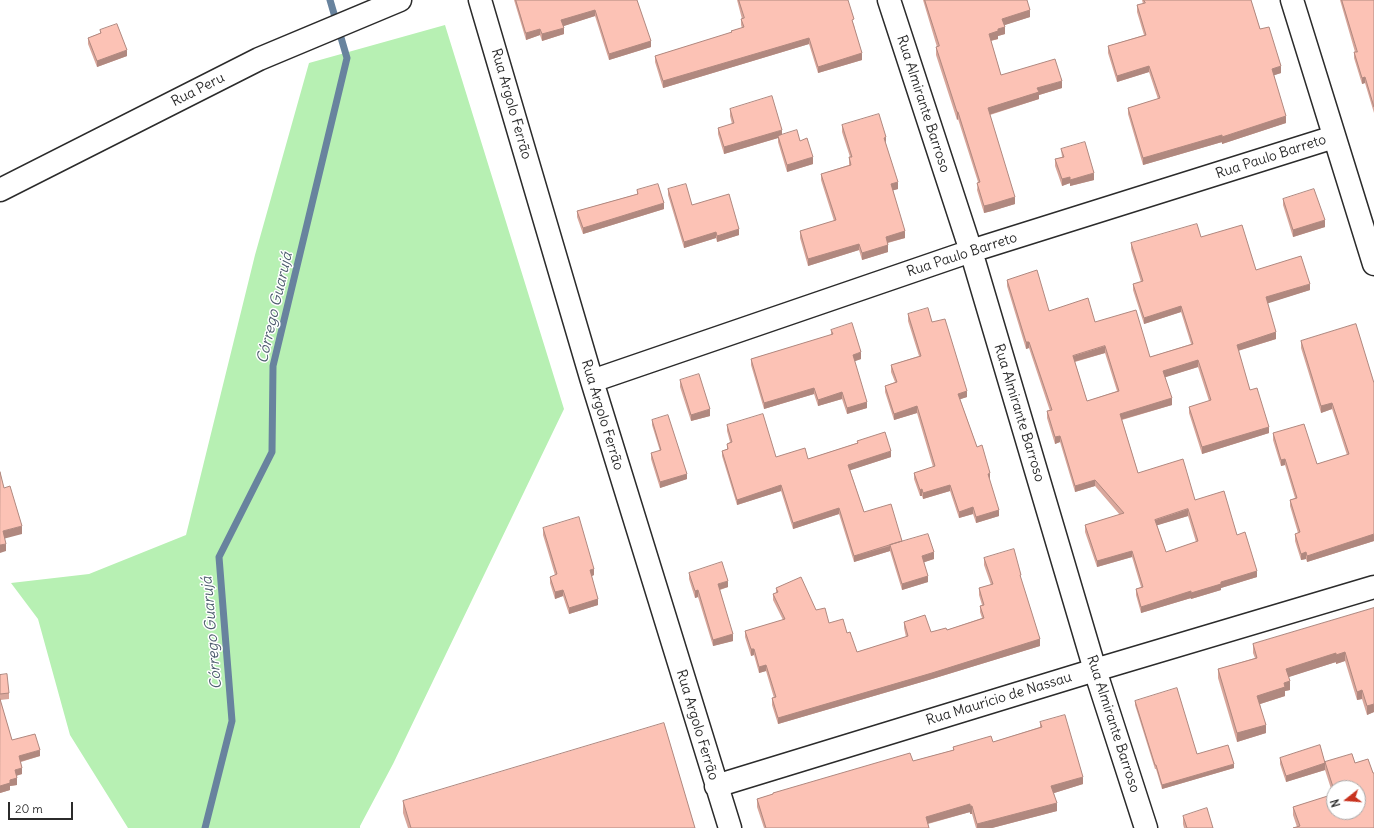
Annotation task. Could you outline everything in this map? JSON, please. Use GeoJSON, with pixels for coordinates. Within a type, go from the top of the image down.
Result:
{"type":"FeatureCollection","features":[{"type":"Feature","properties":{"kind":"street","name":"Rua Peru"},"geometry":{"type":"LineString","coordinates":[[0,190],[260,59],[400,0]]}},
{"type":"Feature","properties":{"kind":"street","name":"Rua Argolo Ferrão"},"geometry":{"type":"LineString","coordinates":[[480,0],[592,381],[730,828]]}},
{"type":"Feature","properties":{"kind":"street","name":"Rua Almirante Barroso"},"geometry":{"type":"LineString","coordinates":[[889,0],[971,251],[1095,670],[1146,828]]}},
{"type":"Feature","properties":{"kind":"street"},"geometry":{"type":"LineString","coordinates":[[1292,0],[1334,137],[1366,210],[1374,264]]}},
{"type":"Feature","properties":{"kind":"street","name":"Rua Paulo Barreto"},"geometry":{"type":"LineString","coordinates":[[592,381],[971,251],[1334,137]]}},
{"type":"Feature","properties":{"kind":"street","name":"Rua Maurício de Nassau"},"geometry":{"type":"LineString","coordinates":[[716,786],[1095,670],[1374,587]]}},
{"type":"Feature","properties":{"kind":"green space"},"geometry":{"type":"Polygon","coordinates":[[[445,25],[564,409],[393,764],[360,828],[128,828],[70,735],[38,619],[11,583],[89,574],[186,535],[255,255],[309,63],[445,25]]]}},
{"type":"Feature","properties":{"kind":"building"},"geometry":{"type":"Polygon","coordinates":[[[516,0],[637,0],[651,41],[609,54],[595,10],[561,20],[564,28],[542,34],[540,29],[526,33],[516,0]]]}},
{"type":"Feature","properties":{"kind":"building"},"geometry":{"type":"Polygon","coordinates":[[[739,0],[848,0],[854,19],[852,20],[862,53],[818,67],[809,38],[663,81],[655,56],[744,27],[741,19],[744,18],[739,0]]]}},
{"type":"Feature","properties":{"kind":"building"},"geometry":{"type":"Polygon","coordinates":[[[925,0],[1027,0],[1030,10],[1002,19],[1005,27],[989,34],[1001,75],[1055,59],[1062,81],[1037,88],[1039,92],[988,108],[1015,197],[984,206],[977,183],[980,182],[936,47],[939,46],[925,0]]]}},
{"type":"Feature","properties":{"kind":"building"},"geometry":{"type":"Polygon","coordinates":[[[1144,0],[1251,0],[1260,29],[1269,27],[1281,66],[1272,69],[1286,116],[1222,137],[1222,135],[1143,158],[1128,108],[1160,98],[1149,66],[1117,76],[1108,46],[1146,35],[1137,5],[1145,3],[1144,0]]]}},
{"type":"Feature","properties":{"kind":"building"},"geometry":{"type":"Polygon","coordinates":[[[1342,0],[1374,0],[1374,107],[1365,77],[1362,78],[1354,52],[1357,52],[1342,0]]]}},
{"type":"Feature","properties":{"kind":"building"},"geometry":{"type":"Polygon","coordinates":[[[117,24],[127,50],[97,61],[88,38],[101,33],[100,30],[117,24]]]}},
{"type":"Feature","properties":{"kind":"building"},"geometry":{"type":"Polygon","coordinates":[[[772,96],[782,130],[724,147],[718,128],[734,123],[730,109],[772,96]]]}},
{"type":"Feature","properties":{"kind":"building"},"geometry":{"type":"Polygon","coordinates":[[[879,114],[886,137],[884,138],[898,182],[891,184],[905,231],[886,237],[888,245],[862,253],[859,244],[808,259],[800,231],[836,220],[821,174],[851,165],[849,157],[852,157],[842,125],[879,114]]]}},
{"type":"Feature","properties":{"kind":"building"},"geometry":{"type":"Polygon","coordinates":[[[797,130],[800,141],[807,138],[813,157],[787,165],[778,136],[797,130]]]}},
{"type":"Feature","properties":{"kind":"building"},"geometry":{"type":"Polygon","coordinates":[[[1085,142],[1094,173],[1070,180],[1070,177],[1062,179],[1055,159],[1064,157],[1061,149],[1085,142]]]}},
{"type":"Feature","properties":{"kind":"building"},"geometry":{"type":"Polygon","coordinates":[[[658,184],[664,203],[583,228],[577,211],[638,194],[637,190],[658,184]]]}},
{"type":"Feature","properties":{"kind":"building"},"geometry":{"type":"Polygon","coordinates":[[[686,184],[692,205],[729,194],[739,229],[717,236],[716,232],[684,242],[668,189],[686,184]]]}},
{"type":"Feature","properties":{"kind":"building"},"geometry":{"type":"Polygon","coordinates":[[[1314,189],[1325,220],[1293,230],[1283,199],[1314,189]]]}},
{"type":"Feature","properties":{"kind":"building"},"geometry":{"type":"Polygon","coordinates":[[[1197,224],[1201,237],[1242,225],[1256,270],[1301,256],[1310,284],[1266,297],[1276,332],[1237,345],[1250,390],[1257,388],[1269,427],[1202,447],[1189,407],[1211,400],[1198,360],[1163,371],[1172,398],[1120,414],[1138,473],[1183,459],[1195,500],[1224,491],[1237,535],[1245,532],[1257,571],[1221,582],[1221,584],[1191,593],[1191,591],[1141,607],[1136,589],[1143,587],[1132,551],[1097,561],[1085,525],[1124,513],[1095,480],[1075,486],[1060,436],[1055,437],[1047,411],[1052,410],[1029,342],[1026,342],[1007,280],[1037,270],[1049,311],[1088,298],[1095,322],[1136,310],[1150,357],[1193,344],[1181,306],[1144,318],[1133,284],[1143,281],[1131,243],[1197,224]],[[1105,346],[1073,356],[1087,401],[1119,391],[1105,346]],[[1188,509],[1155,520],[1166,552],[1198,541],[1188,509]]]}},
{"type":"Feature","properties":{"kind":"building"},"geometry":{"type":"Polygon","coordinates":[[[928,308],[932,322],[945,319],[967,391],[958,394],[977,447],[982,445],[990,473],[988,474],[999,510],[976,517],[973,507],[959,512],[950,485],[923,493],[922,489],[920,490],[914,473],[935,466],[917,406],[894,414],[885,386],[897,382],[891,365],[921,356],[908,314],[928,308]]]}},
{"type":"Feature","properties":{"kind":"building"},"geometry":{"type":"Polygon","coordinates":[[[852,323],[861,352],[853,355],[867,402],[847,408],[842,392],[818,400],[814,388],[764,403],[751,359],[833,334],[831,330],[852,323]]]}},
{"type":"Feature","properties":{"kind":"building"},"geometry":{"type":"Polygon","coordinates":[[[1356,324],[1374,383],[1374,534],[1307,556],[1306,552],[1301,554],[1295,534],[1300,532],[1290,500],[1297,498],[1285,459],[1281,460],[1273,433],[1304,424],[1317,464],[1349,454],[1332,403],[1321,406],[1301,341],[1356,324]]]}},
{"type":"Feature","properties":{"kind":"building"},"geometry":{"type":"Polygon","coordinates":[[[699,374],[710,409],[691,415],[680,380],[699,374]]]}},
{"type":"Feature","properties":{"kind":"building"},"geometry":{"type":"Polygon","coordinates":[[[763,414],[776,457],[805,448],[808,459],[858,443],[857,441],[885,432],[891,451],[848,465],[864,512],[891,504],[902,541],[854,556],[839,508],[793,523],[781,485],[737,500],[722,451],[728,449],[727,444],[732,442],[727,425],[763,414]]]}},
{"type":"Feature","properties":{"kind":"building"},"geometry":{"type":"Polygon","coordinates":[[[668,415],[687,474],[660,482],[651,453],[661,450],[652,420],[668,415]]]}},
{"type":"Feature","properties":{"kind":"building"},"geometry":{"type":"Polygon","coordinates":[[[0,472],[4,488],[10,486],[22,526],[3,531],[6,544],[0,545],[0,472]]]}},
{"type":"Feature","properties":{"kind":"building"},"geometry":{"type":"Polygon","coordinates":[[[579,517],[594,569],[590,570],[598,599],[569,608],[563,590],[555,592],[550,577],[557,574],[543,528],[579,517]]]}},
{"type":"Feature","properties":{"kind":"building"},"geometry":{"type":"Polygon","coordinates":[[[928,534],[934,552],[922,556],[928,576],[902,584],[890,545],[928,534]]]}},
{"type":"Feature","properties":{"kind":"building"},"geometry":{"type":"Polygon","coordinates":[[[1014,549],[1020,575],[1040,639],[932,673],[778,718],[772,698],[776,697],[766,665],[759,667],[754,649],[751,649],[745,631],[785,619],[773,594],[778,592],[776,588],[801,577],[816,610],[825,608],[829,623],[843,619],[847,633],[850,632],[857,652],[908,636],[904,622],[925,615],[931,632],[946,628],[947,630],[984,618],[980,606],[984,605],[979,588],[993,584],[984,558],[1014,549]]]}},
{"type":"Feature","properties":{"kind":"building"},"geometry":{"type":"Polygon","coordinates":[[[722,562],[728,581],[718,584],[733,634],[713,640],[698,590],[695,591],[689,573],[722,562]]]}},
{"type":"Feature","properties":{"kind":"building"},"geometry":{"type":"Polygon","coordinates":[[[1374,608],[1374,704],[1367,706],[1362,690],[1357,692],[1345,652],[1336,655],[1336,653],[1286,669],[1290,681],[1284,683],[1285,687],[1257,696],[1266,725],[1237,733],[1218,669],[1257,658],[1253,644],[1374,608]]]}},
{"type":"Feature","properties":{"kind":"building"},"geometry":{"type":"Polygon","coordinates":[[[7,674],[9,693],[0,694],[0,675],[7,674]]]}},
{"type":"Feature","properties":{"kind":"building"},"geometry":{"type":"Polygon","coordinates":[[[1177,688],[1197,754],[1228,745],[1234,764],[1162,785],[1135,701],[1177,688]]]}},
{"type":"Feature","properties":{"kind":"building"},"geometry":{"type":"Polygon","coordinates":[[[0,699],[12,740],[35,734],[40,750],[19,756],[22,768],[15,770],[17,778],[10,780],[10,783],[0,786],[0,699]]]}},
{"type":"Feature","properties":{"kind":"building"},"geometry":{"type":"Polygon","coordinates":[[[1065,715],[1083,777],[1051,786],[1057,803],[977,824],[972,806],[970,806],[970,804],[926,817],[929,828],[766,828],[757,799],[910,753],[913,761],[954,750],[953,747],[991,736],[993,742],[1042,727],[1040,722],[1065,715]]]}},
{"type":"Feature","properties":{"kind":"building"},"geometry":{"type":"Polygon","coordinates":[[[664,723],[695,828],[411,828],[403,801],[664,723]]]}},
{"type":"Feature","properties":{"kind":"building"},"geometry":{"type":"Polygon","coordinates":[[[1320,745],[1325,763],[1286,776],[1280,758],[1320,745]]]}},
{"type":"Feature","properties":{"kind":"building"},"geometry":{"type":"Polygon","coordinates":[[[1352,754],[1355,763],[1368,759],[1374,773],[1374,828],[1293,828],[1300,826],[1293,807],[1326,797],[1326,820],[1366,820],[1366,780],[1331,780],[1325,762],[1352,754]]]}},
{"type":"Feature","properties":{"kind":"building"},"geometry":{"type":"Polygon","coordinates":[[[1207,808],[1213,828],[1187,828],[1183,816],[1207,808]]]}},
{"type":"Feature","properties":{"kind":"waterway","name":"Córrego Guarujá"},"geometry":{"type":"LineString","coordinates":[[205,828],[232,721],[219,557],[272,452],[273,366],[347,58],[330,0]]}}]}
